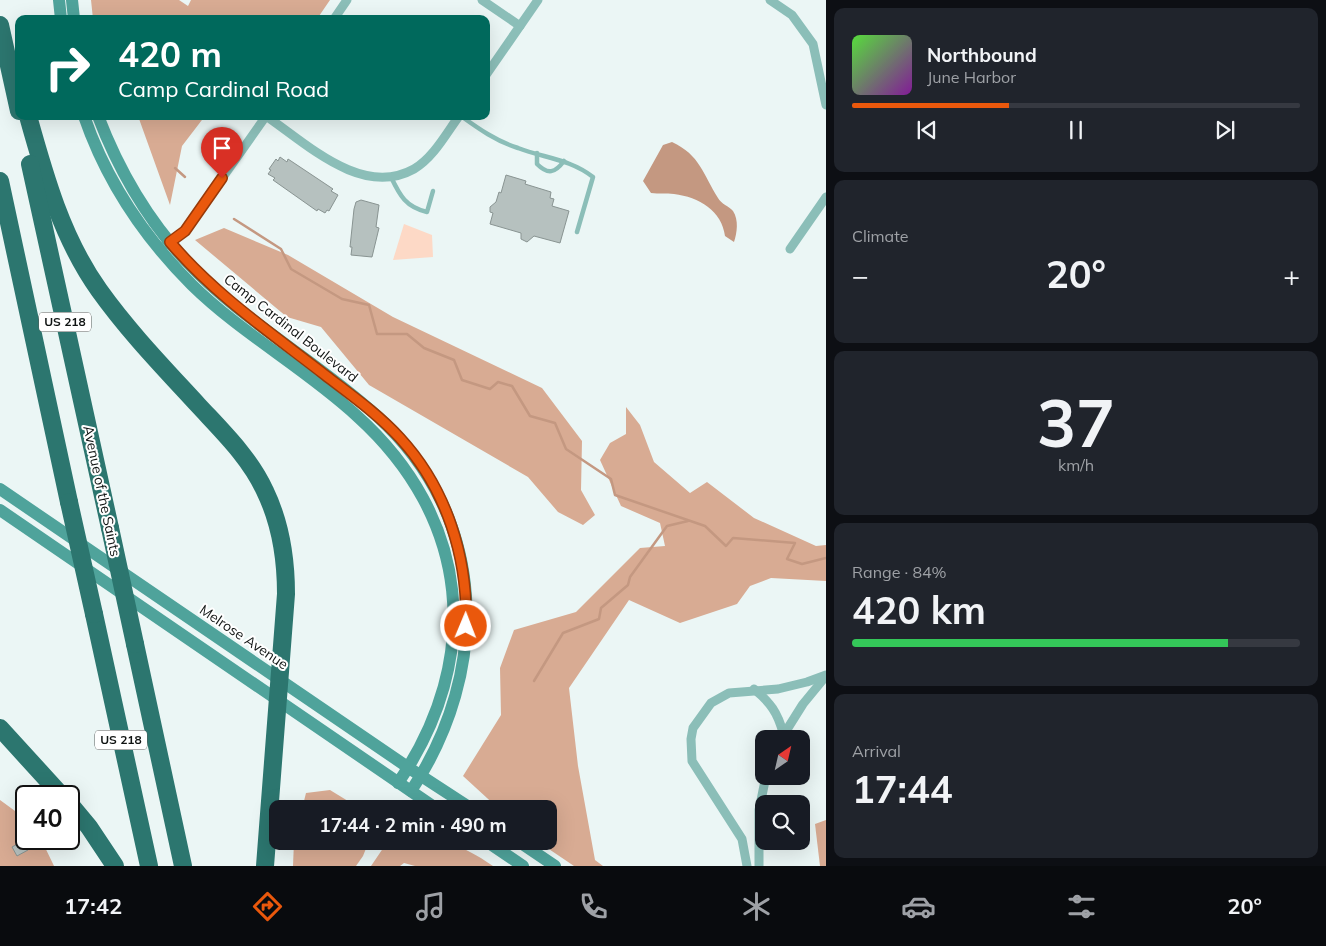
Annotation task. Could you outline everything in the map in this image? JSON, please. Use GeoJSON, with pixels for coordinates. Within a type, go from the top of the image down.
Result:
{"type":"FeatureCollection","features":[{"type":"Feature","properties":{"kind":"highway"},"geometry":{"type":"LineString","coordinates":[[0,25],[15,72]]}},
{"type":"Feature","properties":{"kind":"highway"},"geometry":{"type":"LineString","coordinates":[[0,25],[15,93]]}},
{"type":"Feature","properties":{"kind":"highway","name":"Avenue of the Saints"},"geometry":{"type":"LineString","coordinates":[[21,120],[183,866]]}},
{"type":"Feature","properties":{"kind":"highway"},"geometry":{"type":"LineString","coordinates":[[29,120],[53,202],[69,239],[98,288],[135,336],[241,453],[266,492],[279,528],[285,559],[286,594],[265,866]]}},
{"type":"Feature","properties":{"kind":"highway","name":"US 218"},"geometry":{"type":"LineString","coordinates":[[0,182],[149,866]]}},
{"type":"Feature","properties":{"kind":"highway"},"geometry":{"type":"LineString","coordinates":[[0,728],[52,785]]}},
{"type":"Feature","properties":{"kind":"highway"},"geometry":{"type":"LineString","coordinates":[[80,817],[115,866]]}},
{"type":"Feature","properties":{"kind":"street"},"geometry":{"type":"LineString","coordinates":[[59,0],[60,15]]}},
{"type":"Feature","properties":{"kind":"street"},"geometry":{"type":"LineString","coordinates":[[72,0],[74,15]]}},
{"type":"Feature","properties":{"kind":"street"},"geometry":{"type":"LineString","coordinates":[[337,15],[347,0]]}},
{"type":"Feature","properties":{"kind":"street"},"geometry":{"type":"LineString","coordinates":[[482,0],[520,26]]}},
{"type":"Feature","properties":{"kind":"street"},"geometry":{"type":"LineString","coordinates":[[490,70],[538,0]]}},
{"type":"Feature","properties":{"kind":"street"},"geometry":{"type":"LineString","coordinates":[[770,0],[792,15],[813,44],[823,76],[826,101]]}},
{"type":"Feature","properties":{"kind":"street","name":"Camp Cardinal Boulevard"},"geometry":{"type":"LineString","coordinates":[[85,120],[93,144],[135,218],[165,246],[188,262],[240,310],[377,416],[401,439],[423,468],[440,499],[452,525],[461,558],[467,596],[466,641],[463,670],[451,708],[429,763],[410,791]]}},
{"type":"Feature","properties":{"kind":"street","name":"Camp Cardinal Boulevard"},"geometry":{"type":"LineString","coordinates":[[100,120],[123,176],[165,246],[193,285],[222,312],[355,414],[376,434],[400,459],[418,487],[434,518],[449,570],[455,614],[453,648],[436,710],[409,768],[398,783]]}},
{"type":"Feature","properties":{"kind":"street"},"geometry":{"type":"LineString","coordinates":[[165,246],[185,231],[263,120]]}},
{"type":"Feature","properties":{"kind":"street"},"geometry":{"type":"LineString","coordinates":[[272,120],[342,168],[365,177],[391,177],[414,168],[431,154],[457,120]]}},
{"type":"Feature","properties":{"kind":"street"},"geometry":{"type":"LineString","coordinates":[[790,249],[826,197]]}},
{"type":"Feature","properties":{"kind":"street","name":"Melrose Avenue"},"geometry":{"type":"LineString","coordinates":[[0,488],[280,681],[458,800]]}},
{"type":"Feature","properties":{"kind":"street"},"geometry":{"type":"LineString","coordinates":[[0,510],[424,800]]}},
{"type":"Feature","properties":{"kind":"street"},"geometry":{"type":"LineString","coordinates":[[758,856],[747,862],[742,839],[696,770],[690,751],[691,739],[697,720],[711,704],[729,692],[792,686],[826,675]]}},
{"type":"Feature","properties":{"kind":"street"},"geometry":{"type":"LineString","coordinates":[[786,730],[803,704],[826,675]]}},
{"type":"Feature","properties":{"kind":"street"},"geometry":{"type":"LineString","coordinates":[[754,690],[775,709],[780,730]]}},
{"type":"Feature","properties":{"kind":"street"},"geometry":{"type":"LineString","coordinates":[[759,866],[759,810],[764,785]]}},
{"type":"Feature","properties":{"kind":"street"},"geometry":{"type":"LineString","coordinates":[[500,850],[524,866]]}},
{"type":"Feature","properties":{"kind":"street"},"geometry":{"type":"LineString","coordinates":[[531,850],[555,866]]}},
{"type":"Feature","properties":{"kind":"lane"},"geometry":{"type":"LineString","coordinates":[[466,120],[496,140],[579,166],[593,177],[577,232]]}},
{"type":"Feature","properties":{"kind":"lane"},"geometry":{"type":"LineString","coordinates":[[537,153],[537,164],[545,171],[551,172],[558,169],[564,161]]}},
{"type":"Feature","properties":{"kind":"lane"},"geometry":{"type":"LineString","coordinates":[[391,177],[406,204],[422,211],[427,212],[433,191]]}},
{"type":"Feature","properties":{"kind":"shaded area"},"geometry":{"type":"Polygon","coordinates":[[[91,0],[179,0],[188,6],[191,0],[330,0],[320,15],[93,15],[91,0]]]}},
{"type":"Feature","properties":{"kind":"shaded area"},"geometry":{"type":"Polygon","coordinates":[[[139,120],[202,120],[182,146],[170,205],[139,120]]]}},
{"type":"Feature","properties":{"kind":"shaded area"},"geometry":{"type":"Polygon","coordinates":[[[672,142],[695,159],[719,200],[733,211],[737,222],[734,242],[725,236],[719,219],[708,207],[692,198],[651,193],[643,181],[663,145],[672,142]]]}},
{"type":"Feature","properties":{"kind":"shaded area"},"geometry":{"type":"Polygon","coordinates":[[[404,224],[432,235],[433,257],[393,260],[404,224]]]}},
{"type":"Feature","properties":{"kind":"shaded area"},"geometry":{"type":"Polygon","coordinates":[[[224,228],[288,255],[393,317],[542,388],[582,441],[581,490],[595,515],[583,525],[558,512],[528,477],[369,385],[321,327],[287,317],[195,240],[224,228]]]}},
{"type":"Feature","properties":{"kind":"shaded area"},"geometry":{"type":"Polygon","coordinates":[[[626,407],[640,425],[654,462],[690,493],[707,482],[754,518],[816,546],[826,545],[826,581],[771,578],[750,586],[737,604],[680,623],[629,600],[569,688],[578,766],[595,860],[603,866],[574,866],[550,850],[557,850],[557,800],[489,800],[463,776],[501,715],[500,668],[514,630],[576,612],[640,548],[665,546],[660,523],[621,506],[600,460],[610,443],[626,434],[626,407]]]}},
{"type":"Feature","properties":{"kind":"shaded area"},"geometry":{"type":"Polygon","coordinates":[[[330,790],[346,800],[304,800],[306,793],[330,790]]]}},
{"type":"Feature","properties":{"kind":"shaded area"},"geometry":{"type":"Polygon","coordinates":[[[0,800],[15,811],[15,850],[46,850],[54,866],[0,866],[0,800]]]}},
{"type":"Feature","properties":{"kind":"shaded area"},"geometry":{"type":"Polygon","coordinates":[[[826,820],[826,866],[820,866],[815,824],[826,820]]]}},
{"type":"Feature","properties":{"kind":"shaded area"},"geometry":{"type":"Polygon","coordinates":[[[294,850],[365,850],[356,866],[293,866],[294,850]]]}},
{"type":"Feature","properties":{"kind":"shaded area"},"geometry":{"type":"Polygon","coordinates":[[[382,850],[466,850],[493,866],[415,866],[404,863],[400,866],[371,866],[382,850]]]}},
{"type":"Feature","properties":{"kind":"building"},"geometry":{"type":"Polygon","coordinates":[[[280,157],[287,162],[288,159],[333,189],[331,191],[338,195],[329,211],[327,210],[325,213],[318,209],[317,211],[273,180],[275,178],[268,174],[271,170],[269,169],[276,159],[278,161],[280,157]]]}},
{"type":"Feature","properties":{"kind":"building"},"geometry":{"type":"Polygon","coordinates":[[[506,175],[526,181],[525,184],[551,192],[550,198],[554,199],[552,206],[569,211],[560,243],[534,236],[527,242],[521,239],[521,233],[490,224],[493,213],[490,212],[490,207],[496,202],[499,192],[501,193],[506,175]]]}},
{"type":"Feature","properties":{"kind":"building"},"geometry":{"type":"Polygon","coordinates":[[[361,200],[379,205],[376,227],[379,228],[372,257],[351,255],[352,247],[350,247],[354,209],[356,202],[361,200]]]}},
{"type":"Feature","properties":{"kind":"building"},"geometry":{"type":"Polygon","coordinates":[[[15,845],[15,850],[28,850],[17,856],[12,847],[15,845]]]}},
{"type":"Feature","properties":{"kind":"waterway"},"geometry":{"type":"LineString","coordinates":[[175,168],[185,177]]}},
{"type":"Feature","properties":{"kind":"waterway"},"geometry":{"type":"LineString","coordinates":[[234,219],[281,249],[291,269],[342,299],[369,305],[377,334],[407,334],[424,348],[454,360],[462,380],[490,389],[498,382],[512,386],[530,416],[555,423],[566,449],[611,479],[615,495],[705,526],[726,546],[733,538],[795,543],[787,559],[802,564],[826,558]]}},
{"type":"Feature","properties":{"kind":"waterway"},"geometry":{"type":"LineString","coordinates":[[534,681],[563,633],[599,619],[601,608],[628,585],[630,577],[667,526],[688,521]]}},
{"type":"Feature","properties":{"kind":"route"},"geometry":{"type":"LineString","coordinates":[[222,178],[185,231],[170,242],[188,262],[240,310],[355,398],[401,439],[423,468],[452,525],[461,558],[467,596],[466,626]]}}]}
